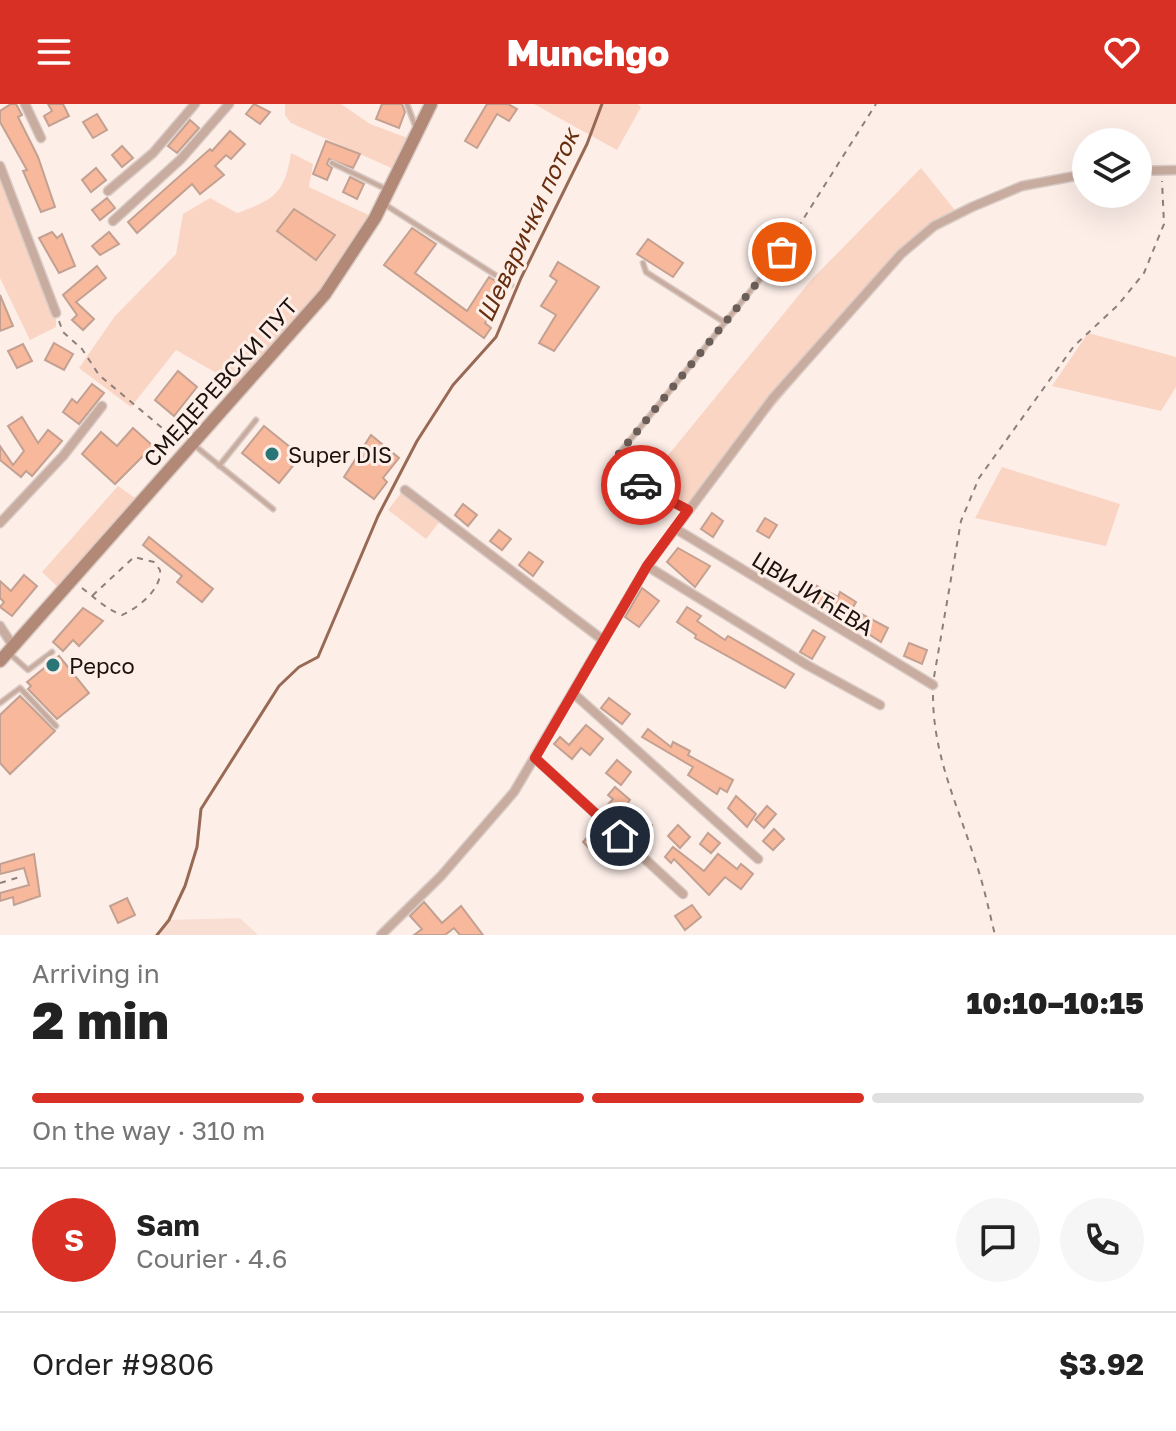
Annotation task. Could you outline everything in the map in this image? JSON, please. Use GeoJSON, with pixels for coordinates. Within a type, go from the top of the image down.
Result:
{"type":"FeatureCollection","features":[{"type":"Feature","properties":{"kind":"main road","name":"СМЕДЕРЕВСКИ ПУТ"},"geometry":{"type":"LineString","coordinates":[[7,653],[325,294],[353,256],[431,104]]}},
{"type":"Feature","properties":{"kind":"street"},"geometry":{"type":"LineString","coordinates":[[25,104],[41,138]]}},
{"type":"Feature","properties":{"kind":"street"},"geometry":{"type":"LineString","coordinates":[[108,191],[153,153],[195,104]]}},
{"type":"Feature","properties":{"kind":"street"},"geometry":{"type":"LineString","coordinates":[[113,221],[181,159],[229,104]]}},
{"type":"Feature","properties":{"kind":"street"},"geometry":{"type":"LineString","coordinates":[[0,166],[56,313]]}},
{"type":"Feature","properties":{"kind":"street"},"geometry":{"type":"LineString","coordinates":[[1152,171],[1176,170]]}},
{"type":"Feature","properties":{"kind":"street"},"geometry":{"type":"LineString","coordinates":[[381,935],[474,839],[514,792],[647,566],[804,362],[901,254],[934,226],[1022,186],[1072,177]]}},
{"type":"Feature","properties":{"kind":"street"},"geometry":{"type":"LineString","coordinates":[[0,523],[63,456],[102,406]]}},
{"type":"Feature","properties":{"kind":"street"},"geometry":{"type":"LineString","coordinates":[[405,490],[603,640]]}},
{"type":"Feature","properties":{"kind":"street","name":"ЦВИЈИЋЕВА"},"geometry":{"type":"LineString","coordinates":[[676,529],[933,685]]}},
{"type":"Feature","properties":{"kind":"street"},"geometry":{"type":"LineString","coordinates":[[647,566],[807,665],[880,705]]}},
{"type":"Feature","properties":{"kind":"street"},"geometry":{"type":"LineString","coordinates":[[0,626],[7,653]]}},
{"type":"Feature","properties":{"kind":"street"},"geometry":{"type":"LineString","coordinates":[[573,693],[758,859]]}},
{"type":"Feature","properties":{"kind":"street"},"geometry":{"type":"LineString","coordinates":[[535,758],[683,894]]}},
{"type":"Feature","properties":{"kind":"lane"},"geometry":{"type":"LineString","coordinates":[[407,104],[417,132]]}},
{"type":"Feature","properties":{"kind":"lane"},"geometry":{"type":"LineString","coordinates":[[332,163],[388,190]]}},
{"type":"Feature","properties":{"kind":"lane"},"geometry":{"type":"LineString","coordinates":[[382,203],[511,285]]}},
{"type":"Feature","properties":{"kind":"lane"},"geometry":{"type":"LineString","coordinates":[[688,510],[624,475],[616,459],[782,252]]}},
{"type":"Feature","properties":{"kind":"lane"},"geometry":{"type":"LineString","coordinates":[[643,263],[646,272],[724,322]]}},
{"type":"Feature","properties":{"kind":"lane"},"geometry":{"type":"LineString","coordinates":[[219,466],[256,420]]}},
{"type":"Feature","properties":{"kind":"lane"},"geometry":{"type":"LineString","coordinates":[[189,447],[219,466],[273,509]]}},
{"type":"Feature","properties":{"kind":"lane"},"geometry":{"type":"LineString","coordinates":[[7,653],[28,670],[52,652]]}},
{"type":"Feature","properties":{"kind":"lane"},"geometry":{"type":"LineString","coordinates":[[0,703],[20,688],[56,726]]}},
{"type":"Feature","properties":{"kind":"path"},"geometry":{"type":"LineString","coordinates":[[782,252],[876,104]]}},
{"type":"Feature","properties":{"kind":"path"},"geometry":{"type":"LineString","coordinates":[[995,935],[976,862],[947,784],[933,729],[933,685],[961,521],[979,478],[1074,346],[1118,305],[1144,273],[1164,224],[1161,171]]}},
{"type":"Feature","properties":{"kind":"path"},"geometry":{"type":"LineString","coordinates":[[56,313],[63,332],[82,349],[99,375],[189,447]]}},
{"type":"Feature","properties":{"kind":"path"},"geometry":{"type":"LineString","coordinates":[[71,580],[92,596],[122,615],[134,610],[153,590],[160,570],[154,562],[134,557],[92,596]]}},
{"type":"Feature","properties":{"kind":"path"},"geometry":{"type":"LineString","coordinates":[[0,883],[20,877]]}},
{"type":"Feature","properties":{"kind":"shaded area"},"geometry":{"type":"Polygon","coordinates":[[[285,104],[341,104],[370,124],[413,140],[398,171],[291,123],[285,115],[285,104]]]}},
{"type":"Feature","properties":{"kind":"shaded area"},"geometry":{"type":"Polygon","coordinates":[[[534,104],[637,104],[641,107],[617,150],[534,104]]]}},
{"type":"Feature","properties":{"kind":"shaded area"},"geometry":{"type":"Polygon","coordinates":[[[291,153],[313,164],[309,187],[375,218],[353,256],[235,395],[227,379],[176,350],[131,407],[79,368],[115,316],[176,254],[183,214],[210,198],[237,213],[269,199],[281,186],[291,153]]]}},
{"type":"Feature","properties":{"kind":"shaded area"},"geometry":{"type":"Polygon","coordinates":[[[0,165],[56,313],[56,327],[30,340],[0,278],[0,165]]]}},
{"type":"Feature","properties":{"kind":"shaded area"},"geometry":{"type":"Polygon","coordinates":[[[921,168],[958,214],[901,254],[688,510],[643,486],[812,279],[921,168]]]}},
{"type":"Feature","properties":{"kind":"shaded area"},"geometry":{"type":"Polygon","coordinates":[[[1088,333],[1176,357],[1176,387],[1161,411],[1052,386],[1088,333]]]}},
{"type":"Feature","properties":{"kind":"shaded area"},"geometry":{"type":"Polygon","coordinates":[[[1002,467],[1120,504],[1106,546],[975,518],[1002,467]]]}},
{"type":"Feature","properties":{"kind":"shaded area"},"geometry":{"type":"Polygon","coordinates":[[[118,486],[135,498],[57,586],[42,572],[118,486]]]}},
{"type":"Feature","properties":{"kind":"shaded area"},"geometry":{"type":"Polygon","coordinates":[[[402,492],[440,521],[426,539],[388,510],[402,492]]]}},
{"type":"Feature","properties":{"kind":"shaded area"},"geometry":{"type":"Polygon","coordinates":[[[240,918],[258,935],[157,935],[169,920],[240,918]]]}},
{"type":"Feature","properties":{"kind":"building"},"geometry":{"type":"Polygon","coordinates":[[[16,104],[22,115],[18,117],[38,157],[55,207],[41,212],[23,171],[27,170],[0,122],[0,111],[16,104]]]}},
{"type":"Feature","properties":{"kind":"building"},"geometry":{"type":"Polygon","coordinates":[[[48,104],[63,104],[69,116],[49,126],[44,116],[52,111],[48,104]]]}},
{"type":"Feature","properties":{"kind":"building"},"geometry":{"type":"Polygon","coordinates":[[[254,104],[270,112],[260,124],[246,114],[254,104]]]}},
{"type":"Feature","properties":{"kind":"building"},"geometry":{"type":"Polygon","coordinates":[[[382,104],[402,104],[405,112],[399,128],[376,119],[382,104]]]}},
{"type":"Feature","properties":{"kind":"building"},"geometry":{"type":"Polygon","coordinates":[[[487,104],[508,104],[517,109],[509,121],[497,114],[477,148],[465,141],[487,104]]]}},
{"type":"Feature","properties":{"kind":"building"},"geometry":{"type":"Polygon","coordinates":[[[97,114],[107,130],[93,138],[83,122],[97,114]]]}},
{"type":"Feature","properties":{"kind":"building"},"geometry":{"type":"Polygon","coordinates":[[[190,120],[199,128],[177,153],[168,146],[190,120]]]}},
{"type":"Feature","properties":{"kind":"building"},"geometry":{"type":"Polygon","coordinates":[[[230,131],[245,144],[231,159],[226,155],[215,166],[224,175],[200,194],[192,184],[137,233],[128,222],[210,149],[212,151],[230,131]]]}},
{"type":"Feature","properties":{"kind":"building"},"geometry":{"type":"Polygon","coordinates":[[[326,141],[360,154],[353,168],[329,159],[327,164],[332,168],[327,180],[313,174],[326,141]]]}},
{"type":"Feature","properties":{"kind":"building"},"geometry":{"type":"Polygon","coordinates":[[[122,146],[133,158],[122,167],[112,155],[122,146]]]}},
{"type":"Feature","properties":{"kind":"building"},"geometry":{"type":"Polygon","coordinates":[[[96,168],[106,180],[91,192],[82,180],[96,168]]]}},
{"type":"Feature","properties":{"kind":"building"},"geometry":{"type":"Polygon","coordinates":[[[350,177],[364,184],[357,199],[343,192],[350,177]]]}},
{"type":"Feature","properties":{"kind":"building"},"geometry":{"type":"Polygon","coordinates":[[[107,198],[115,208],[100,220],[92,210],[107,198]]]}},
{"type":"Feature","properties":{"kind":"building"},"geometry":{"type":"Polygon","coordinates":[[[294,209],[335,235],[316,260],[277,231],[294,209]]]}},
{"type":"Feature","properties":{"kind":"building"},"geometry":{"type":"Polygon","coordinates":[[[412,228],[436,244],[415,273],[467,311],[489,277],[507,288],[485,323],[491,328],[484,338],[384,265],[412,228]]]}},
{"type":"Feature","properties":{"kind":"building"},"geometry":{"type":"Polygon","coordinates":[[[52,232],[57,238],[62,234],[75,266],[59,273],[39,238],[52,232]]]}},
{"type":"Feature","properties":{"kind":"building"},"geometry":{"type":"Polygon","coordinates":[[[109,232],[119,244],[100,255],[92,246],[109,232]]]}},
{"type":"Feature","properties":{"kind":"building"},"geometry":{"type":"Polygon","coordinates":[[[648,239],[683,263],[673,277],[637,254],[648,239]]]}},
{"type":"Feature","properties":{"kind":"building"},"geometry":{"type":"Polygon","coordinates":[[[558,262],[599,287],[554,351],[539,343],[556,315],[541,306],[557,281],[550,276],[558,262]]]}},
{"type":"Feature","properties":{"kind":"building"},"geometry":{"type":"Polygon","coordinates":[[[97,266],[106,278],[76,302],[94,319],[83,330],[72,320],[77,315],[63,295],[97,266]]]}},
{"type":"Feature","properties":{"kind":"building"},"geometry":{"type":"Polygon","coordinates":[[[0,295],[13,326],[0,331],[0,295]]]}},
{"type":"Feature","properties":{"kind":"building"},"geometry":{"type":"Polygon","coordinates":[[[54,343],[73,354],[64,370],[45,360],[54,343]]]}},
{"type":"Feature","properties":{"kind":"building"},"geometry":{"type":"Polygon","coordinates":[[[23,344],[32,361],[17,368],[8,351],[23,344]]]}},
{"type":"Feature","properties":{"kind":"building"},"geometry":{"type":"Polygon","coordinates":[[[178,371],[197,387],[174,416],[155,400],[178,371]]]}},
{"type":"Feature","properties":{"kind":"building"},"geometry":{"type":"Polygon","coordinates":[[[92,384],[104,393],[79,424],[63,412],[72,399],[77,403],[92,384]]]}},
{"type":"Feature","properties":{"kind":"building"},"geometry":{"type":"Polygon","coordinates":[[[22,417],[38,443],[48,430],[62,441],[32,476],[26,471],[21,477],[0,460],[0,446],[13,465],[24,451],[8,426],[22,417]]]}},
{"type":"Feature","properties":{"kind":"building","name":"Super DIS"},"geometry":{"type":"Polygon","coordinates":[[[264,426],[301,456],[279,483],[242,453],[264,426]]]}},
{"type":"Feature","properties":{"kind":"building"},"geometry":{"type":"Polygon","coordinates":[[[133,428],[153,446],[115,484],[82,454],[101,432],[117,446],[133,428]]]}},
{"type":"Feature","properties":{"kind":"building"},"geometry":{"type":"Polygon","coordinates":[[[371,435],[399,458],[383,478],[387,482],[374,499],[344,477],[371,435]]]}},
{"type":"Feature","properties":{"kind":"building"},"geometry":{"type":"Polygon","coordinates":[[[463,504],[477,515],[468,526],[455,515],[463,504]]]}},
{"type":"Feature","properties":{"kind":"building"},"geometry":{"type":"Polygon","coordinates":[[[712,513],[723,521],[713,537],[701,529],[712,513]]]}},
{"type":"Feature","properties":{"kind":"building"},"geometry":{"type":"Polygon","coordinates":[[[765,518],[777,525],[769,538],[757,531],[765,518]]]}},
{"type":"Feature","properties":{"kind":"building"},"geometry":{"type":"Polygon","coordinates":[[[499,530],[511,539],[502,550],[490,541],[499,530]]]}},
{"type":"Feature","properties":{"kind":"building"},"geometry":{"type":"Polygon","coordinates":[[[149,537],[213,589],[202,602],[177,582],[182,576],[143,545],[149,537]]]}},
{"type":"Feature","properties":{"kind":"building"},"geometry":{"type":"Polygon","coordinates":[[[678,548],[710,566],[695,587],[667,562],[678,548]]]}},
{"type":"Feature","properties":{"kind":"building"},"geometry":{"type":"Polygon","coordinates":[[[529,552],[543,562],[533,576],[519,565],[529,552]]]}},
{"type":"Feature","properties":{"kind":"building"},"geometry":{"type":"Polygon","coordinates":[[[24,575],[37,586],[12,616],[0,607],[4,602],[0,598],[0,581],[11,591],[24,575]]]}},
{"type":"Feature","properties":{"kind":"building"},"geometry":{"type":"Polygon","coordinates":[[[811,583],[838,597],[840,592],[856,602],[852,609],[888,628],[881,642],[825,606],[804,598],[811,583]]]}},
{"type":"Feature","properties":{"kind":"building"},"geometry":{"type":"Polygon","coordinates":[[[642,588],[659,601],[639,627],[625,617],[642,588]]]}},
{"type":"Feature","properties":{"kind":"building"},"geometry":{"type":"Polygon","coordinates":[[[687,607],[701,616],[697,621],[725,640],[728,636],[794,674],[785,688],[695,638],[696,635],[677,622],[687,607]]]}},
{"type":"Feature","properties":{"kind":"building"},"geometry":{"type":"Polygon","coordinates":[[[83,608],[103,621],[79,646],[73,640],[63,651],[53,642],[83,608]]]}},
{"type":"Feature","properties":{"kind":"building"},"geometry":{"type":"Polygon","coordinates":[[[813,630],[825,637],[812,659],[800,652],[813,630]]]}},
{"type":"Feature","properties":{"kind":"building"},"geometry":{"type":"Polygon","coordinates":[[[909,643],[927,650],[922,664],[904,656],[909,643]]]}},
{"type":"Feature","properties":{"kind":"building"},"geometry":{"type":"Polygon","coordinates":[[[59,656],[89,693],[57,719],[28,689],[31,686],[27,682],[59,656]]]}},
{"type":"Feature","properties":{"kind":"building"},"geometry":{"type":"Polygon","coordinates":[[[20,696],[55,731],[10,774],[0,763],[0,715],[20,696]]]}},
{"type":"Feature","properties":{"kind":"building"},"geometry":{"type":"Polygon","coordinates":[[[609,698],[630,714],[622,724],[601,708],[609,698]]]}},
{"type":"Feature","properties":{"kind":"building"},"geometry":{"type":"Polygon","coordinates":[[[586,725],[603,739],[590,755],[581,748],[572,759],[554,744],[560,737],[569,745],[586,725]]]}},
{"type":"Feature","properties":{"kind":"building"},"geometry":{"type":"Polygon","coordinates":[[[648,729],[671,747],[673,742],[690,751],[688,755],[733,780],[727,792],[720,788],[717,794],[688,775],[693,767],[642,737],[648,729]]]}},
{"type":"Feature","properties":{"kind":"building"},"geometry":{"type":"Polygon","coordinates":[[[617,760],[631,772],[621,785],[606,773],[617,760]]]}},
{"type":"Feature","properties":{"kind":"building"},"geometry":{"type":"Polygon","coordinates":[[[615,787],[630,800],[615,819],[604,809],[613,799],[608,795],[615,787]]]}},
{"type":"Feature","properties":{"kind":"building"},"geometry":{"type":"Polygon","coordinates":[[[736,796],[756,814],[747,827],[728,808],[736,796]]]}},
{"type":"Feature","properties":{"kind":"building"},"geometry":{"type":"Polygon","coordinates":[[[767,806],[776,814],[764,828],[755,820],[767,806]]]}},
{"type":"Feature","properties":{"kind":"building"},"geometry":{"type":"Polygon","coordinates":[[[635,814],[652,825],[642,840],[625,829],[635,814]]]}},
{"type":"Feature","properties":{"kind":"building"},"geometry":{"type":"Polygon","coordinates":[[[678,825],[690,837],[680,848],[668,836],[678,825]]]}},
{"type":"Feature","properties":{"kind":"building"},"geometry":{"type":"Polygon","coordinates":[[[774,829],[784,839],[773,850],[763,841],[774,829]]]}},
{"type":"Feature","properties":{"kind":"building"},"geometry":{"type":"Polygon","coordinates":[[[594,830],[606,841],[594,853],[583,842],[594,830]]]}},
{"type":"Feature","properties":{"kind":"building"},"geometry":{"type":"Polygon","coordinates":[[[708,833],[720,843],[711,853],[700,844],[708,833]]]}},
{"type":"Feature","properties":{"kind":"building"},"geometry":{"type":"Polygon","coordinates":[[[673,847],[704,871],[718,854],[737,869],[741,864],[753,874],[741,889],[725,877],[709,895],[674,859],[671,863],[665,857],[673,847]]]}},
{"type":"Feature","properties":{"kind":"building"},"geometry":{"type":"Polygon","coordinates":[[[34,854],[40,896],[14,905],[13,897],[0,901],[0,893],[29,885],[24,868],[0,874],[0,864],[34,854]]]}},
{"type":"Feature","properties":{"kind":"building"},"geometry":{"type":"Polygon","coordinates":[[[127,898],[135,915],[118,923],[110,906],[127,898]]]}},
{"type":"Feature","properties":{"kind":"building"},"geometry":{"type":"Polygon","coordinates":[[[424,902],[442,923],[461,906],[483,935],[460,935],[454,928],[445,935],[414,935],[422,929],[410,916],[424,902]]]}},
{"type":"Feature","properties":{"kind":"building"},"geometry":{"type":"Polygon","coordinates":[[[692,905],[701,917],[685,930],[675,916],[692,905]]]}},
{"type":"Feature","properties":{"kind":"waterway","name":"Шеварички поток"},"geometry":{"type":"LineString","coordinates":[[157,935],[169,920],[185,886],[197,847],[201,809],[279,686],[299,667],[318,657],[378,516],[417,441],[453,385],[496,337],[521,278],[587,144],[602,104]]}},
{"type":"Feature","properties":{"kind":"way so far"},"geometry":{"type":"LineString","coordinates":[[641,485],[624,475],[617,466],[618,455],[782,252]]}},
{"type":"Feature","properties":{"kind":"place","name":"Super DIS"},"geometry":{"type":"Point","coordinates":[272,454]}},
{"type":"Feature","properties":{"kind":"place","name":"Pepco"},"geometry":{"type":"Point","coordinates":[53,665]}},
{"type":"Feature","properties":{"kind":"route"},"geometry":{"type":"LineString","coordinates":[[620,836],[535,758],[647,566],[688,510],[641,485]]}}]}
